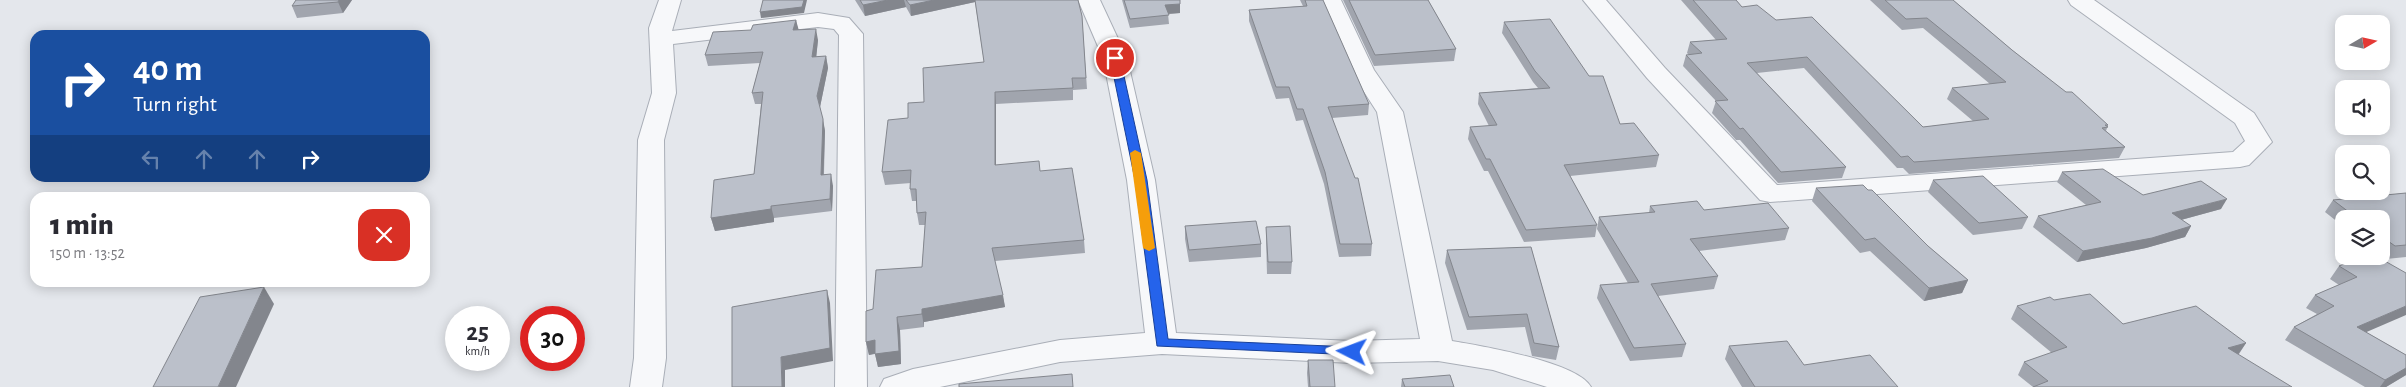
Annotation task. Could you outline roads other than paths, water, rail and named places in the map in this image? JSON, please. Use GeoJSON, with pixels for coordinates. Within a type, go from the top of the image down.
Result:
{"type":"FeatureCollection","features":[{"type":"Feature","properties":{"kind":"street"},"geometry":{"type":"LineString","coordinates":[[646,387],[651,319],[651,140],[664,93],[660,28],[670,0]]}},
{"type":"Feature","properties":{"kind":"street"},"geometry":{"type":"LineString","coordinates":[[1089,0],[1115,58],[1139,171],[1162,343]]}},
{"type":"Feature","properties":{"kind":"street"},"geometry":{"type":"LineString","coordinates":[[1330,0],[1362,70],[1390,112],[1438,350]]}},
{"type":"Feature","properties":{"kind":"street"},"geometry":{"type":"LineString","coordinates":[[1594,0],[1656,73],[1770,194],[2240,159],[2259,142],[2245,118],[2079,0]]}},
{"type":"Feature","properties":{"kind":"street"},"geometry":{"type":"LineString","coordinates":[[660,39],[818,20],[841,23],[851,34],[851,387]]}},
{"type":"Feature","properties":{"kind":"street"},"geometry":{"type":"LineString","coordinates":[[896,387],[913,381],[1060,351],[1162,343],[1352,352],[1438,350],[1494,359],[1557,378],[1575,387]]}}]}
